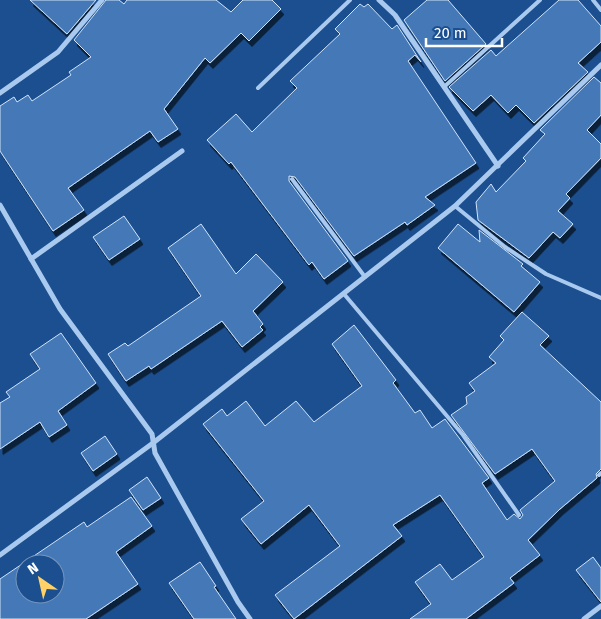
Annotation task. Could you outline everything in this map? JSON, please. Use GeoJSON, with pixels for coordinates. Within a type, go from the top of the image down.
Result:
{"type":"FeatureCollection","features":[{"type":"Feature","properties":{"kind":"street"},"geometry":{"type":"LineString","coordinates":[[0,93],[58,52],[102,0]]}},
{"type":"Feature","properties":{"kind":"street"},"geometry":{"type":"LineString","coordinates":[[379,0],[395,15],[498,166]]}},
{"type":"Feature","properties":{"kind":"street"},"geometry":{"type":"LineString","coordinates":[[0,555],[153,443],[456,206],[601,65]]}},
{"type":"Feature","properties":{"kind":"street"},"geometry":{"type":"LineString","coordinates":[[32,259],[182,151]]}},
{"type":"Feature","properties":{"kind":"street"},"geometry":{"type":"LineString","coordinates":[[0,205],[60,309],[152,434],[155,453],[238,602],[250,619]]}},
{"type":"Feature","properties":{"kind":"street"},"geometry":{"type":"LineString","coordinates":[[584,619],[601,606]]}},
{"type":"Feature","properties":{"kind":"lane"},"geometry":{"type":"LineString","coordinates":[[258,88],[350,0]]}},
{"type":"Feature","properties":{"kind":"lane"},"geometry":{"type":"LineString","coordinates":[[444,87],[540,0]]}},
{"type":"Feature","properties":{"kind":"lane"},"geometry":{"type":"LineString","coordinates":[[593,0],[601,10]]}},
{"type":"Feature","properties":{"kind":"lane"},"geometry":{"type":"LineString","coordinates":[[292,179],[365,277]]}},
{"type":"Feature","properties":{"kind":"lane"},"geometry":{"type":"LineString","coordinates":[[456,206],[505,246],[546,274],[601,298]]}},
{"type":"Feature","properties":{"kind":"lane"},"geometry":{"type":"LineString","coordinates":[[344,294],[463,435],[519,516]]}},
{"type":"Feature","properties":{"kind":"building"},"geometry":{"type":"Polygon","coordinates":[[[30,0],[96,0],[67,34],[30,0]]]}},
{"type":"Feature","properties":{"kind":"building"},"geometry":{"type":"Polygon","coordinates":[[[106,0],[119,0],[124,4],[127,0],[216,0],[231,12],[243,0],[272,0],[281,9],[249,41],[241,33],[210,63],[205,58],[164,109],[178,129],[158,142],[150,131],[68,188],[84,210],[53,231],[0,151],[0,106],[14,97],[17,102],[28,95],[32,101],[71,75],[69,72],[91,57],[74,40],[106,0]]]}},
{"type":"Feature","properties":{"kind":"building"},"geometry":{"type":"Polygon","coordinates":[[[427,0],[448,0],[486,44],[445,81],[404,20],[427,0]]]}},
{"type":"Feature","properties":{"kind":"building"},"geometry":{"type":"Polygon","coordinates":[[[559,0],[578,0],[601,26],[601,42],[578,63],[588,72],[534,123],[516,105],[508,113],[491,95],[473,111],[449,87],[491,50],[496,56],[559,0]]]}},
{"type":"Feature","properties":{"kind":"building"},"geometry":{"type":"Polygon","coordinates":[[[360,4],[364,7],[368,4],[392,29],[397,25],[421,62],[415,55],[408,61],[476,163],[425,197],[435,205],[407,225],[405,222],[354,256],[295,177],[289,176],[289,181],[348,261],[324,279],[312,262],[309,265],[231,162],[229,164],[207,140],[236,114],[252,132],[297,88],[290,81],[340,34],[335,29],[360,4]]]}},
{"type":"Feature","properties":{"kind":"building"},"geometry":{"type":"Polygon","coordinates":[[[594,77],[601,83],[601,115],[587,130],[601,144],[601,158],[566,194],[570,198],[558,211],[573,224],[560,238],[553,232],[529,258],[478,220],[476,202],[491,184],[496,192],[526,161],[523,158],[545,134],[540,130],[594,77]]]}},
{"type":"Feature","properties":{"kind":"building"},"geometry":{"type":"Polygon","coordinates":[[[124,216],[140,239],[109,260],[93,237],[124,216]]]}},
{"type":"Feature","properties":{"kind":"building"},"geometry":{"type":"Polygon","coordinates":[[[201,224],[236,274],[256,254],[283,282],[253,311],[263,324],[260,327],[263,330],[242,347],[222,321],[151,369],[149,366],[126,381],[108,354],[125,343],[128,346],[201,296],[168,248],[201,224]]]}},
{"type":"Feature","properties":{"kind":"building"},"geometry":{"type":"Polygon","coordinates":[[[458,224],[480,242],[479,230],[523,264],[521,266],[540,282],[514,312],[438,248],[458,224]]]}},
{"type":"Feature","properties":{"kind":"building"},"geometry":{"type":"Polygon","coordinates":[[[522,312],[549,336],[540,345],[601,402],[601,469],[596,474],[597,478],[560,509],[528,540],[540,555],[510,578],[514,583],[466,619],[410,619],[431,604],[415,582],[440,564],[452,580],[484,557],[440,495],[393,525],[402,536],[294,619],[275,595],[340,546],[309,505],[261,544],[241,519],[264,501],[203,424],[222,409],[227,416],[246,401],[265,426],[296,401],[314,422],[362,386],[332,344],[354,325],[396,380],[393,383],[415,413],[420,410],[432,428],[445,419],[489,478],[482,483],[507,520],[514,514],[520,519],[523,515],[520,510],[555,481],[532,449],[495,474],[451,415],[467,404],[466,397],[475,391],[469,383],[496,363],[489,357],[504,340],[500,336],[522,312]]]}},
{"type":"Feature","properties":{"kind":"building"},"geometry":{"type":"Polygon","coordinates":[[[61,333],[96,383],[58,411],[67,425],[49,437],[40,422],[0,449],[0,403],[10,397],[6,392],[40,369],[30,354],[61,333]]]}},
{"type":"Feature","properties":{"kind":"building"},"geometry":{"type":"Polygon","coordinates":[[[105,436],[117,454],[93,471],[81,453],[105,436]]]}},
{"type":"Feature","properties":{"kind":"building"},"geometry":{"type":"Polygon","coordinates":[[[147,477],[161,498],[143,510],[129,490],[147,477]]]}},
{"type":"Feature","properties":{"kind":"building"},"geometry":{"type":"Polygon","coordinates":[[[131,497],[152,526],[116,552],[138,584],[86,619],[0,619],[0,579],[15,569],[15,604],[65,604],[65,554],[37,554],[84,522],[87,527],[131,497]]]}},
{"type":"Feature","properties":{"kind":"building"},"geometry":{"type":"Polygon","coordinates":[[[593,557],[601,568],[601,602],[576,570],[593,557]]]}},
{"type":"Feature","properties":{"kind":"building"},"geometry":{"type":"Polygon","coordinates":[[[200,562],[216,586],[214,587],[236,619],[194,619],[169,583],[200,562]]]}}]}
